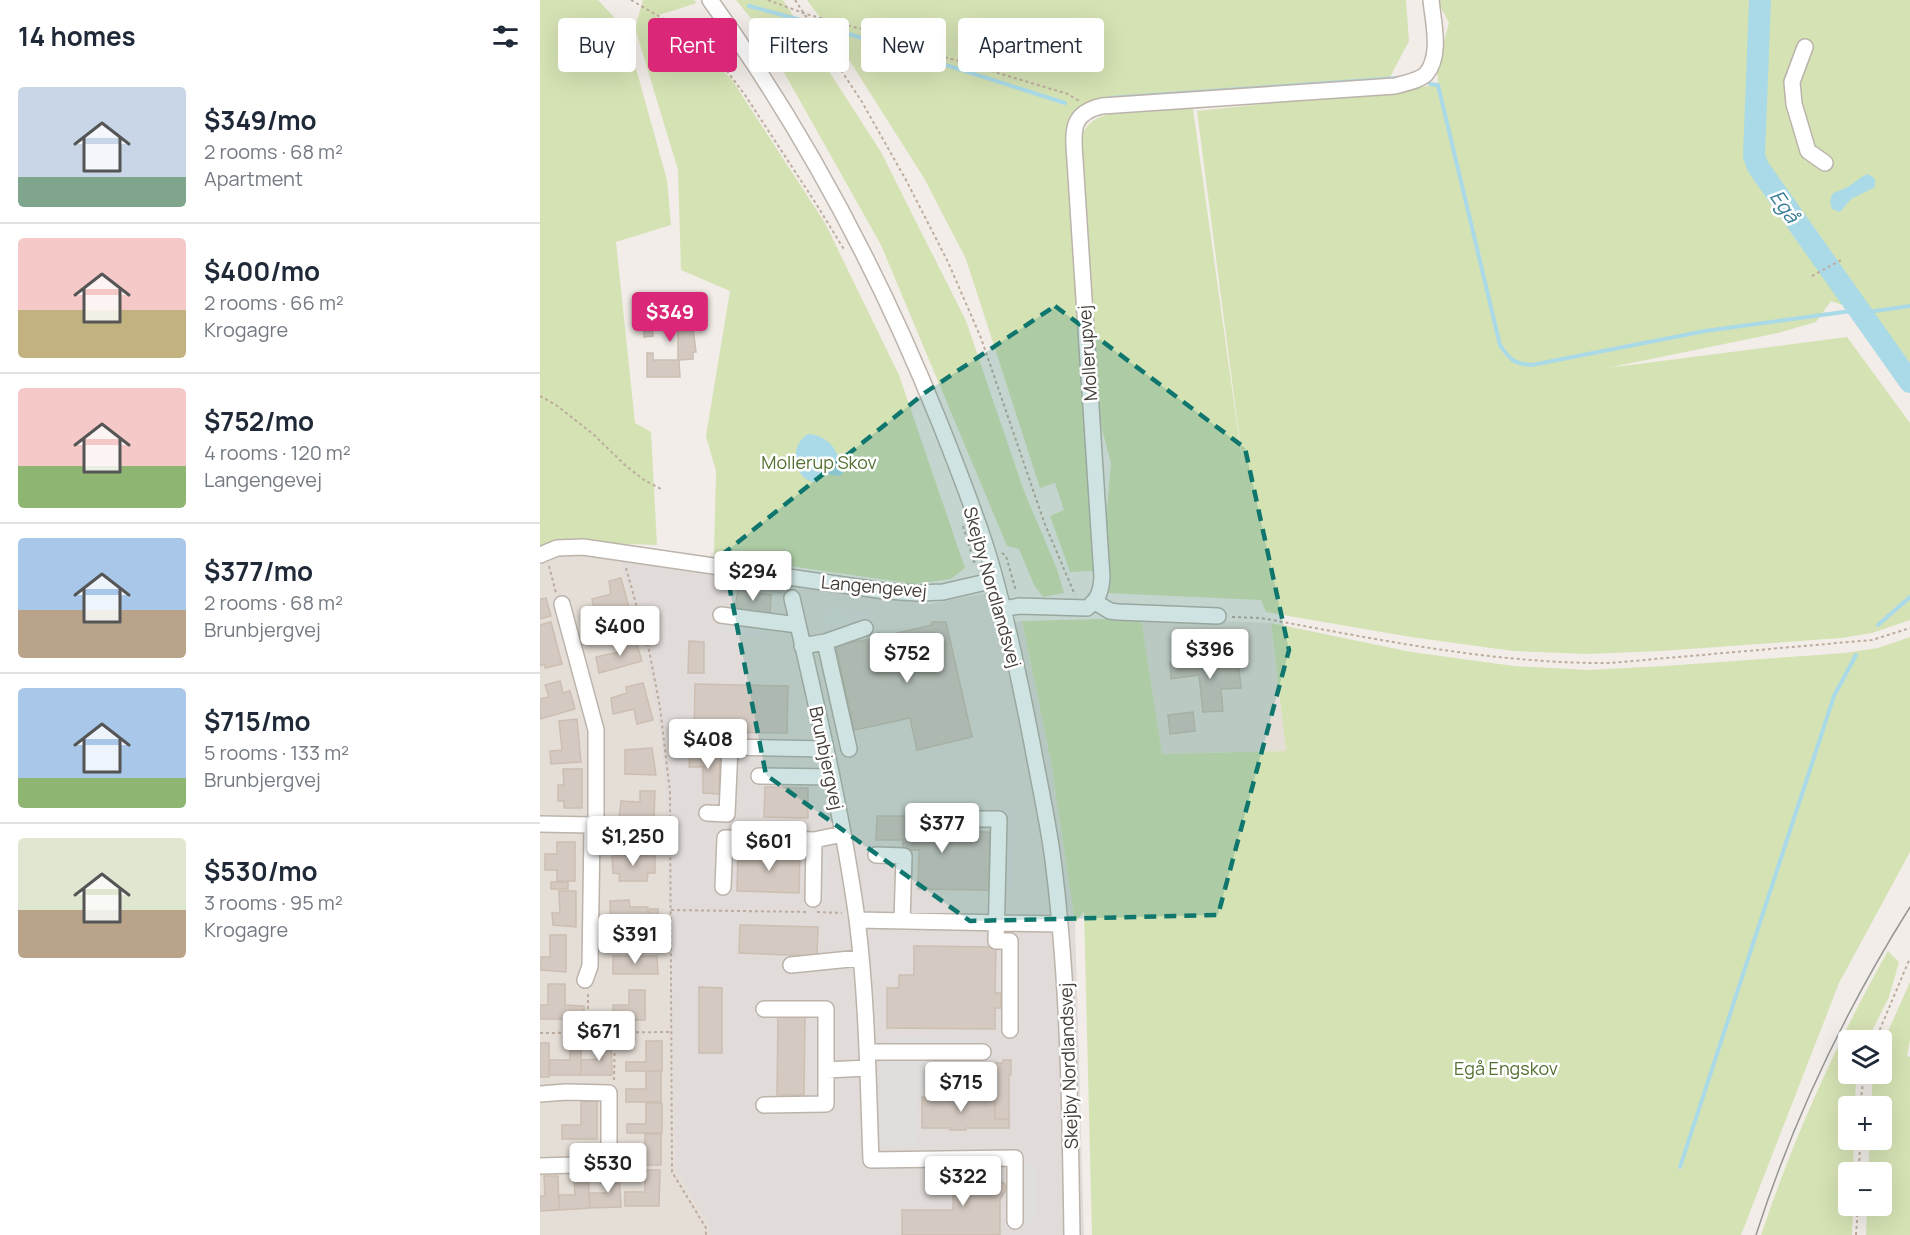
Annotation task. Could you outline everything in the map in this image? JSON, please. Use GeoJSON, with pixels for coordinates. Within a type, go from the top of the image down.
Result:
{"type":"FeatureCollection","features":[{"type":"Feature","properties":{"kind":"street","name":"Skejby Nordlandsvej"},"geometry":{"type":"LineString","coordinates":[[710,0],[749,55],[819,169],[880,286],[957,466],[989,558],[1024,700],[1053,858],[1065,987],[1072,1235]]}},
{"type":"Feature","properties":{"kind":"street"},"geometry":{"type":"LineString","coordinates":[[1089,109],[1114,105],[1395,86],[1411,82],[1425,75],[1432,62],[1435,49],[1431,0]]}},
{"type":"Feature","properties":{"kind":"street"},"geometry":{"type":"LineString","coordinates":[[1805,47],[1792,82],[1794,105],[1808,151],[1825,163]]}},
{"type":"Feature","properties":{"kind":"street","name":"Mollerupvej"},"geometry":{"type":"LineString","coordinates":[[1089,109],[1078,118],[1073,132],[1102,577],[1101,593],[1095,602]]}},
{"type":"Feature","properties":{"kind":"street","name":"Langengevej"},"geometry":{"type":"LineString","coordinates":[[543,554],[556,548],[570,547],[621,551],[896,592],[943,592],[995,580]]}},
{"type":"Feature","properties":{"kind":"street","name":"Brunbjergvej"},"geometry":{"type":"LineString","coordinates":[[792,598],[832,777],[856,917],[868,1052],[871,1160],[1015,1158],[1015,1221]]}},
{"type":"Feature","properties":{"kind":"street"},"geometry":{"type":"LineString","coordinates":[[1003,609],[1019,606],[1079,609],[1087,608],[1095,602],[1110,611],[1118,612],[1218,616]]}},
{"type":"Feature","properties":{"kind":"street"},"geometry":{"type":"LineString","coordinates":[[562,604],[596,730],[596,819],[592,828],[590,966],[585,980]]}},
{"type":"Feature","properties":{"kind":"street"},"geometry":{"type":"LineString","coordinates":[[721,615],[798,625]]}},
{"type":"Feature","properties":{"kind":"street"},"geometry":{"type":"LineString","coordinates":[[802,646],[825,642],[865,628]]}},
{"type":"Feature","properties":{"kind":"street"},"geometry":{"type":"LineString","coordinates":[[825,642],[849,749]]}},
{"type":"Feature","properties":{"kind":"street"},"geometry":{"type":"LineString","coordinates":[[707,813],[728,814],[729,747],[826,749]]}},
{"type":"Feature","properties":{"kind":"street"},"geometry":{"type":"LineString","coordinates":[[759,777],[832,777]]}},
{"type":"Feature","properties":{"kind":"street"},"geometry":{"type":"LineString","coordinates":[[980,819],[999,819],[996,941],[1010,942],[1010,1030]]}},
{"type":"Feature","properties":{"kind":"street"},"geometry":{"type":"LineString","coordinates":[[540,824],[592,828]]}},
{"type":"Feature","properties":{"kind":"street"},"geometry":{"type":"LineString","coordinates":[[723,887],[725,838],[814,840],[843,834]]}},
{"type":"Feature","properties":{"kind":"street"},"geometry":{"type":"LineString","coordinates":[[813,899],[814,840]]}},
{"type":"Feature","properties":{"kind":"street"},"geometry":{"type":"LineString","coordinates":[[876,855],[904,856],[902,921]]}},
{"type":"Feature","properties":{"kind":"street"},"geometry":{"type":"LineString","coordinates":[[856,917],[902,921],[1060,924]]}},
{"type":"Feature","properties":{"kind":"street"},"geometry":{"type":"LineString","coordinates":[[791,965],[860,958]]}},
{"type":"Feature","properties":{"kind":"street"},"geometry":{"type":"LineString","coordinates":[[764,1009],[826,1009],[826,1104],[764,1105]]}},
{"type":"Feature","properties":{"kind":"street"},"geometry":{"type":"LineString","coordinates":[[868,1052],[982,1052]]}},
{"type":"Feature","properties":{"kind":"street"},"geometry":{"type":"LineString","coordinates":[[826,1070],[868,1068]]}},
{"type":"Feature","properties":{"kind":"street"},"geometry":{"type":"LineString","coordinates":[[540,1094],[609,1093],[609,1164],[540,1166]]}},
{"type":"Feature","properties":{"kind":"path"},"geometry":{"type":"LineString","coordinates":[[631,0],[688,33],[721,63],[745,95],[850,260]]}},
{"type":"Feature","properties":{"kind":"path"},"geometry":{"type":"LineString","coordinates":[[768,0],[807,16],[865,30],[928,52],[1068,94],[1089,109]]}},
{"type":"Feature","properties":{"kind":"path"},"geometry":{"type":"LineString","coordinates":[[795,0],[862,102],[906,180],[948,262],[981,338],[1044,522],[1079,609]]}},
{"type":"Feature","properties":{"kind":"path"},"geometry":{"type":"LineString","coordinates":[[1812,276],[1843,259]]}},
{"type":"Feature","properties":{"kind":"path"},"geometry":{"type":"LineString","coordinates":[[540,396],[556,405],[644,480],[663,490]]}},
{"type":"Feature","properties":{"kind":"path"},"geometry":{"type":"LineString","coordinates":[[960,516],[974,562],[1003,553],[1006,556],[1019,606]]}},
{"type":"Feature","properties":{"kind":"path"},"geometry":{"type":"LineString","coordinates":[[621,551],[640,614],[660,707],[670,792],[672,1172],[706,1228],[706,1235]]}},
{"type":"Feature","properties":{"kind":"path"},"geometry":{"type":"LineString","coordinates":[[543,554],[558,603],[562,604]]}},
{"type":"Feature","properties":{"kind":"path"},"geometry":{"type":"LineString","coordinates":[[1218,616],[1261,618],[1451,651],[1572,663],[1610,663],[1872,640],[1910,628]]}},
{"type":"Feature","properties":{"kind":"path"},"geometry":{"type":"LineString","coordinates":[[592,828],[670,830]]}},
{"type":"Feature","properties":{"kind":"path"},"geometry":{"type":"LineString","coordinates":[[671,910],[856,917]]}},
{"type":"Feature","properties":{"kind":"path"},"geometry":{"type":"LineString","coordinates":[[1880,1030],[1910,958]]}},
{"type":"Feature","properties":{"kind":"path"},"geometry":{"type":"LineString","coordinates":[[585,980],[588,990],[588,1031]]}},
{"type":"Feature","properties":{"kind":"path"},"geometry":{"type":"LineString","coordinates":[[609,1093],[614,1087],[615,1032]]}},
{"type":"Feature","properties":{"kind":"path"},"geometry":{"type":"LineString","coordinates":[[540,1033],[671,1032]]}},
{"type":"Feature","properties":{"kind":"path"},"geometry":{"type":"LineString","coordinates":[[982,1052],[981,1082],[987,1082]]}},
{"type":"Feature","properties":{"kind":"path"},"geometry":{"type":"LineString","coordinates":[[1856,1235],[1857,1216]]}},
{"type":"Feature","properties":{"kind":"highlighted area"},"geometry":{"type":"Polygon","coordinates":[[[1055,306],[1245,448],[1289,650],[1218,915],[970,921],[766,775],[723,554],[926,392],[1055,306]]]}},
{"type":"Feature","properties":{"kind":"shaded area"},"geometry":{"type":"Polygon","coordinates":[[[540,550],[619,557],[635,614],[659,730],[664,777],[675,1168],[710,1227],[710,1235],[540,1235],[540,550]]]}},
{"type":"Feature","properties":{"kind":"shaded area"},"geometry":{"type":"Polygon","coordinates":[[[619,557],[930,604],[986,593],[996,625],[1022,621],[1051,762],[1075,923],[1084,1235],[710,1235],[710,1227],[675,1169],[664,777],[659,730],[647,665],[619,557]]]}},
{"type":"Feature","properties":{"kind":"shaded area"},"geometry":{"type":"Polygon","coordinates":[[[826,607],[870,612],[869,626],[830,646],[824,622],[826,607]]]}},
{"type":"Feature","properties":{"kind":"shaded area"},"geometry":{"type":"Polygon","coordinates":[[[724,615],[768,621],[766,638],[720,632],[724,615]]]}},
{"type":"Feature","properties":{"kind":"shaded area"},"geometry":{"type":"Polygon","coordinates":[[[1141,618],[1271,623],[1286,751],[1162,754],[1141,618]]]}},
{"type":"Feature","properties":{"kind":"shaded area"},"geometry":{"type":"Polygon","coordinates":[[[997,808],[1014,809],[1013,889],[995,889],[997,808]]]}},
{"type":"Feature","properties":{"kind":"shaded area"},"geometry":{"type":"Polygon","coordinates":[[[813,850],[828,850],[827,900],[811,900],[813,850]]]}},
{"type":"Feature","properties":{"kind":"shaded area"},"geometry":{"type":"Polygon","coordinates":[[[892,1037],[978,1038],[977,1095],[917,1095],[916,1147],[882,1147],[881,1059],[892,1057],[892,1037]]]}},
{"type":"Feature","properties":{"kind":"shaded area"},"geometry":{"type":"Polygon","coordinates":[[[1013,1164],[1036,1164],[1036,1222],[1013,1222],[1013,1164]]]}},
{"type":"Feature","properties":{"kind":"green space"},"geometry":{"type":"Polygon","coordinates":[[[540,0],[598,0],[615,18],[558,18],[558,72],[636,72],[636,69],[667,180],[671,225],[616,242],[635,423],[651,432],[657,545],[602,543],[540,550],[540,0]]]}},
{"type":"Feature","properties":{"kind":"green space","name":"Mollerup Skov"},"geometry":{"type":"Polygon","coordinates":[[[643,0],[694,0],[697,3],[656,16],[659,18],[648,18],[648,71],[636,24],[643,0]]]}},
{"type":"Feature","properties":{"kind":"green space"},"geometry":{"type":"Polygon","coordinates":[[[736,0],[783,0],[795,18],[751,18],[736,0]]]}},
{"type":"Feature","properties":{"kind":"green space"},"geometry":{"type":"Polygon","coordinates":[[[807,0],[1406,0],[1409,41],[1390,77],[1190,93],[1075,117],[1066,133],[1095,568],[1092,571],[1070,572],[1050,516],[1064,510],[1055,483],[1040,488],[966,259],[924,178],[849,60],[849,18],[821,18],[807,0]]]}},
{"type":"Feature","properties":{"kind":"green space"},"geometry":{"type":"Polygon","coordinates":[[[1437,0],[1910,0],[1910,387],[1858,314],[1858,310],[1831,301],[1816,322],[1778,333],[1607,368],[1847,337],[1910,423],[1910,620],[1872,633],[1841,638],[1586,654],[1513,651],[1411,637],[1266,612],[1261,600],[1107,593],[1109,567],[1106,519],[1111,463],[1097,411],[1081,136],[1091,122],[1105,115],[1142,110],[1191,107],[1193,109],[1246,489],[1197,111],[1438,85],[1437,66],[1449,23],[1437,0]]]}},
{"type":"Feature","properties":{"kind":"green space","name":"Mollerup Skov"},"geometry":{"type":"Polygon","coordinates":[[[648,72],[725,72],[825,223],[899,375],[965,568],[951,579],[914,584],[714,555],[716,471],[706,436],[730,291],[681,270],[678,170],[648,72]]]}},
{"type":"Feature","properties":{"kind":"green space"},"geometry":{"type":"Polygon","coordinates":[[[784,72],[829,72],[881,152],[966,321],[1024,491],[1057,569],[1064,593],[1043,597],[1034,585],[1019,549],[1007,546],[881,245],[784,72]]]}},
{"type":"Feature","properties":{"kind":"green space","name":"Egå Engskov"},"geometry":{"type":"Polygon","coordinates":[[[1141,618],[1162,754],[1286,751],[1271,623],[1411,652],[1514,666],[1588,670],[1845,653],[1878,648],[1910,637],[1910,852],[1839,983],[1741,1235],[1092,1235],[1084,911],[1075,923],[1051,762],[1022,621],[1141,618]]]}},
{"type":"Feature","properties":{"kind":"green space"},"geometry":{"type":"Polygon","coordinates":[[[1888,951],[1899,962],[1889,997],[1872,1030],[1846,1030],[1851,1020],[1888,951]]]}},
{"type":"Feature","properties":{"kind":"green space"},"geometry":{"type":"Polygon","coordinates":[[[1910,982],[1910,1040],[1907,1056],[1910,1057],[1910,1235],[1866,1235],[1867,1216],[1892,1216],[1892,1162],[1869,1162],[1869,1150],[1892,1150],[1892,1096],[1872,1096],[1872,1084],[1892,1084],[1892,1030],[1889,1030],[1910,982]]]}},
{"type":"Feature","properties":{"kind":"green space"},"geometry":{"type":"Polygon","coordinates":[[[1838,1047],[1838,1084],[1856,1084],[1855,1096],[1838,1096],[1838,1150],[1854,1150],[1853,1162],[1838,1162],[1838,1216],[1853,1216],[1852,1235],[1761,1235],[1802,1126],[1838,1047]]]}},
{"type":"Feature","properties":{"kind":"water"},"geometry":{"type":"Polygon","coordinates":[[[1868,174],[1875,179],[1875,187],[1851,199],[1840,212],[1832,209],[1830,202],[1832,194],[1868,174]]]}},
{"type":"Feature","properties":{"kind":"water"},"geometry":{"type":"Polygon","coordinates":[[[809,434],[823,438],[833,447],[843,473],[840,476],[825,474],[814,482],[801,474],[797,468],[796,452],[798,444],[809,434]]]}},
{"type":"Feature","properties":{"kind":"building"},"geometry":{"type":"Polygon","coordinates":[[[643,314],[689,314],[689,328],[693,328],[696,352],[693,352],[693,359],[679,360],[680,377],[647,377],[647,353],[653,353],[653,360],[678,360],[678,328],[680,326],[652,327],[653,336],[644,337],[643,314]]]}},
{"type":"Feature","properties":{"kind":"building"},"geometry":{"type":"Polygon","coordinates":[[[621,578],[630,611],[597,620],[592,599],[611,594],[609,581],[621,578]]]}},
{"type":"Feature","properties":{"kind":"building"},"geometry":{"type":"Polygon","coordinates":[[[738,590],[771,595],[770,614],[735,609],[738,590]]]}},
{"type":"Feature","properties":{"kind":"building"},"geometry":{"type":"Polygon","coordinates":[[[546,598],[551,616],[540,619],[540,599],[546,598]]]}},
{"type":"Feature","properties":{"kind":"building"},"geometry":{"type":"Polygon","coordinates":[[[551,622],[562,664],[545,668],[545,664],[540,666],[540,625],[551,622]]]}},
{"type":"Feature","properties":{"kind":"building"},"geometry":{"type":"Polygon","coordinates":[[[932,622],[946,622],[972,737],[917,750],[910,718],[854,730],[836,647],[877,638],[878,633],[889,635],[932,625],[932,622]]]}},
{"type":"Feature","properties":{"kind":"building"},"geometry":{"type":"Polygon","coordinates":[[[635,639],[642,661],[599,673],[596,657],[623,651],[620,642],[635,639]]]}},
{"type":"Feature","properties":{"kind":"building"},"geometry":{"type":"Polygon","coordinates":[[[689,641],[704,642],[704,673],[688,673],[689,641]]]}},
{"type":"Feature","properties":{"kind":"building"},"geometry":{"type":"Polygon","coordinates":[[[1196,659],[1199,664],[1238,660],[1241,688],[1221,689],[1223,711],[1203,712],[1199,675],[1171,679],[1170,662],[1196,659]]]}},
{"type":"Feature","properties":{"kind":"building"},"geometry":{"type":"Polygon","coordinates":[[[560,681],[563,693],[570,691],[575,709],[540,719],[540,699],[549,697],[545,685],[560,681]]]}},
{"type":"Feature","properties":{"kind":"building"},"geometry":{"type":"Polygon","coordinates":[[[643,683],[653,720],[637,724],[634,709],[613,714],[611,698],[627,693],[626,687],[643,683]]]}},
{"type":"Feature","properties":{"kind":"building"},"geometry":{"type":"Polygon","coordinates":[[[695,684],[788,686],[787,733],[694,732],[695,684]]]}},
{"type":"Feature","properties":{"kind":"building"},"geometry":{"type":"Polygon","coordinates":[[[1193,712],[1195,731],[1170,734],[1168,715],[1193,712]]]}},
{"type":"Feature","properties":{"kind":"building"},"geometry":{"type":"Polygon","coordinates":[[[577,719],[581,762],[551,764],[550,751],[562,750],[559,721],[577,719]]]}},
{"type":"Feature","properties":{"kind":"building"},"geometry":{"type":"Polygon","coordinates":[[[652,748],[656,775],[625,774],[625,750],[652,748]]]}},
{"type":"Feature","properties":{"kind":"building"},"geometry":{"type":"Polygon","coordinates":[[[690,753],[720,754],[719,794],[703,793],[703,767],[689,767],[690,753]]]}},
{"type":"Feature","properties":{"kind":"building"},"geometry":{"type":"Polygon","coordinates":[[[563,769],[582,769],[582,808],[564,808],[564,801],[558,801],[558,785],[564,785],[563,769]]]}},
{"type":"Feature","properties":{"kind":"building"},"geometry":{"type":"Polygon","coordinates":[[[765,787],[808,788],[808,818],[764,817],[765,787]]]}},
{"type":"Feature","properties":{"kind":"building"},"geometry":{"type":"Polygon","coordinates":[[[640,791],[655,791],[654,819],[619,819],[621,801],[640,802],[640,791]]]}},
{"type":"Feature","properties":{"kind":"building"},"geometry":{"type":"Polygon","coordinates":[[[877,816],[920,816],[920,831],[990,832],[989,890],[918,889],[919,850],[903,850],[903,840],[876,840],[877,816]]]}},
{"type":"Feature","properties":{"kind":"building"},"geometry":{"type":"Polygon","coordinates":[[[647,819],[665,819],[665,827],[647,827],[647,819]]]}},
{"type":"Feature","properties":{"kind":"building"},"geometry":{"type":"Polygon","coordinates":[[[557,842],[575,842],[575,881],[557,881],[557,870],[545,870],[545,854],[557,854],[557,842]]]}},
{"type":"Feature","properties":{"kind":"building"},"geometry":{"type":"Polygon","coordinates":[[[777,850],[800,851],[799,893],[737,891],[738,851],[777,853],[777,850]]]}},
{"type":"Feature","properties":{"kind":"building"},"geometry":{"type":"Polygon","coordinates":[[[612,855],[655,856],[655,873],[648,873],[647,881],[619,881],[620,874],[613,873],[612,855]]]}},
{"type":"Feature","properties":{"kind":"building"},"geometry":{"type":"Polygon","coordinates":[[[551,882],[568,882],[568,889],[551,889],[551,882]]]}},
{"type":"Feature","properties":{"kind":"building"},"geometry":{"type":"Polygon","coordinates":[[[559,891],[576,891],[576,927],[553,925],[552,913],[560,913],[559,891]]]}},
{"type":"Feature","properties":{"kind":"building"},"geometry":{"type":"Polygon","coordinates":[[[629,900],[630,907],[648,907],[648,926],[611,925],[610,901],[629,900]]]}},
{"type":"Feature","properties":{"kind":"building"},"geometry":{"type":"Polygon","coordinates":[[[650,909],[658,909],[658,926],[650,926],[650,909]]]}},
{"type":"Feature","properties":{"kind":"building"},"geometry":{"type":"Polygon","coordinates":[[[740,925],[818,927],[817,956],[739,953],[740,925]]]}},
{"type":"Feature","properties":{"kind":"building"},"geometry":{"type":"Polygon","coordinates":[[[550,935],[566,935],[566,972],[541,970],[541,957],[550,957],[550,935]]]}},
{"type":"Feature","properties":{"kind":"building"},"geometry":{"type":"Polygon","coordinates":[[[914,946],[996,947],[995,993],[1001,993],[1001,1008],[995,1008],[995,1029],[887,1028],[887,988],[899,988],[899,975],[914,975],[914,946]]]}},
{"type":"Feature","properties":{"kind":"building"},"geometry":{"type":"Polygon","coordinates":[[[613,956],[657,956],[658,974],[613,974],[613,956]]]}},
{"type":"Feature","properties":{"kind":"building"},"geometry":{"type":"Polygon","coordinates":[[[548,984],[565,984],[565,1005],[584,1006],[584,1026],[577,1026],[576,1019],[540,1019],[540,1005],[548,1005],[548,984]]]}},
{"type":"Feature","properties":{"kind":"building"},"geometry":{"type":"Polygon","coordinates":[[[699,987],[722,988],[722,1053],[699,1053],[699,987]]]}},
{"type":"Feature","properties":{"kind":"building"},"geometry":{"type":"Polygon","coordinates":[[[629,990],[645,990],[645,1020],[613,1020],[613,1005],[629,1005],[629,990]]]}},
{"type":"Feature","properties":{"kind":"building"},"geometry":{"type":"Polygon","coordinates":[[[778,1015],[805,1015],[804,1095],[777,1095],[778,1015]]]}},
{"type":"Feature","properties":{"kind":"building"},"geometry":{"type":"Polygon","coordinates":[[[602,1040],[611,1040],[612,1075],[581,1075],[581,1060],[602,1059],[602,1040]]]}},
{"type":"Feature","properties":{"kind":"building"},"geometry":{"type":"Polygon","coordinates":[[[570,1041],[581,1041],[581,1075],[549,1075],[550,1060],[570,1060],[570,1041]]]}},
{"type":"Feature","properties":{"kind":"building"},"geometry":{"type":"Polygon","coordinates":[[[646,1041],[662,1041],[662,1071],[626,1071],[626,1062],[646,1062],[646,1041]]]}},
{"type":"Feature","properties":{"kind":"building"},"geometry":{"type":"Polygon","coordinates":[[[540,1043],[549,1043],[549,1077],[540,1077],[540,1043]]]}},
{"type":"Feature","properties":{"kind":"building"},"geometry":{"type":"Polygon","coordinates":[[[1003,1060],[1011,1060],[1009,1119],[995,1119],[994,1091],[987,1091],[987,1076],[991,1076],[991,1063],[1003,1063],[1003,1060]]]}},
{"type":"Feature","properties":{"kind":"building"},"geometry":{"type":"Polygon","coordinates":[[[646,1071],[661,1071],[661,1102],[626,1102],[626,1089],[646,1089],[646,1071]]]}},
{"type":"Feature","properties":{"kind":"building"},"geometry":{"type":"Polygon","coordinates":[[[922,1097],[995,1097],[995,1119],[1009,1119],[1009,1128],[950,1130],[950,1128],[922,1128],[922,1097]]]}},
{"type":"Feature","properties":{"kind":"building"},"geometry":{"type":"Polygon","coordinates":[[[597,1101],[597,1139],[562,1139],[562,1125],[581,1125],[581,1102],[597,1101]]]}},
{"type":"Feature","properties":{"kind":"building"},"geometry":{"type":"Polygon","coordinates":[[[646,1103],[662,1103],[662,1133],[627,1133],[627,1124],[646,1124],[646,1103]]]}},
{"type":"Feature","properties":{"kind":"building"},"geometry":{"type":"Polygon","coordinates":[[[645,1134],[661,1134],[661,1165],[626,1165],[626,1151],[645,1151],[645,1134]]]}},
{"type":"Feature","properties":{"kind":"building"},"geometry":{"type":"Polygon","coordinates":[[[953,1168],[1000,1168],[1000,1181],[1005,1184],[1006,1190],[1000,1199],[1000,1235],[902,1235],[902,1210],[953,1210],[953,1168]]]}},
{"type":"Feature","properties":{"kind":"building"},"geometry":{"type":"Polygon","coordinates":[[[645,1170],[660,1170],[659,1206],[625,1206],[625,1192],[645,1192],[645,1170]]]}},
{"type":"Feature","properties":{"kind":"building"},"geometry":{"type":"Polygon","coordinates":[[[619,1173],[621,1207],[590,1208],[589,1193],[607,1193],[606,1174],[619,1173]]]}},
{"type":"Feature","properties":{"kind":"building"},"geometry":{"type":"Polygon","coordinates":[[[588,1175],[590,1208],[559,1210],[559,1195],[575,1195],[574,1176],[588,1175]]]}},
{"type":"Feature","properties":{"kind":"building"},"geometry":{"type":"Polygon","coordinates":[[[544,1176],[558,1176],[559,1210],[540,1211],[540,1196],[545,1196],[544,1176]]]}},
{"type":"Feature","properties":{"kind":"waterway","name":"Egå"},"geometry":{"type":"LineString","coordinates":[[1760,0],[1754,156],[1758,167],[1910,382]]}},
{"type":"Feature","properties":{"kind":"waterway"},"geometry":{"type":"LineString","coordinates":[[749,6],[827,27],[1065,103]]}},
{"type":"Feature","properties":{"kind":"waterway"},"geometry":{"type":"LineString","coordinates":[[1110,98],[1398,78]]}},
{"type":"Feature","properties":{"kind":"waterway"},"geometry":{"type":"LineString","coordinates":[[1430,84],[1438,85],[1500,345],[1510,358],[1517,362],[1532,365],[1705,331],[1858,310]]}},
{"type":"Feature","properties":{"kind":"waterway"},"geometry":{"type":"LineString","coordinates":[[1861,313],[1910,306]]}},
{"type":"Feature","properties":{"kind":"waterway"},"geometry":{"type":"LineString","coordinates":[[1878,625],[1910,597]]}},
{"type":"Feature","properties":{"kind":"waterway"},"geometry":{"type":"LineString","coordinates":[[1680,1167],[1834,696],[1856,655]]}},
{"type":"Feature","properties":{"kind":"tram line"},"geometry":{"type":"LineString","coordinates":[[1756,1235],[1787,1150],[1823,1066],[1864,985],[1910,907]]}}]}
